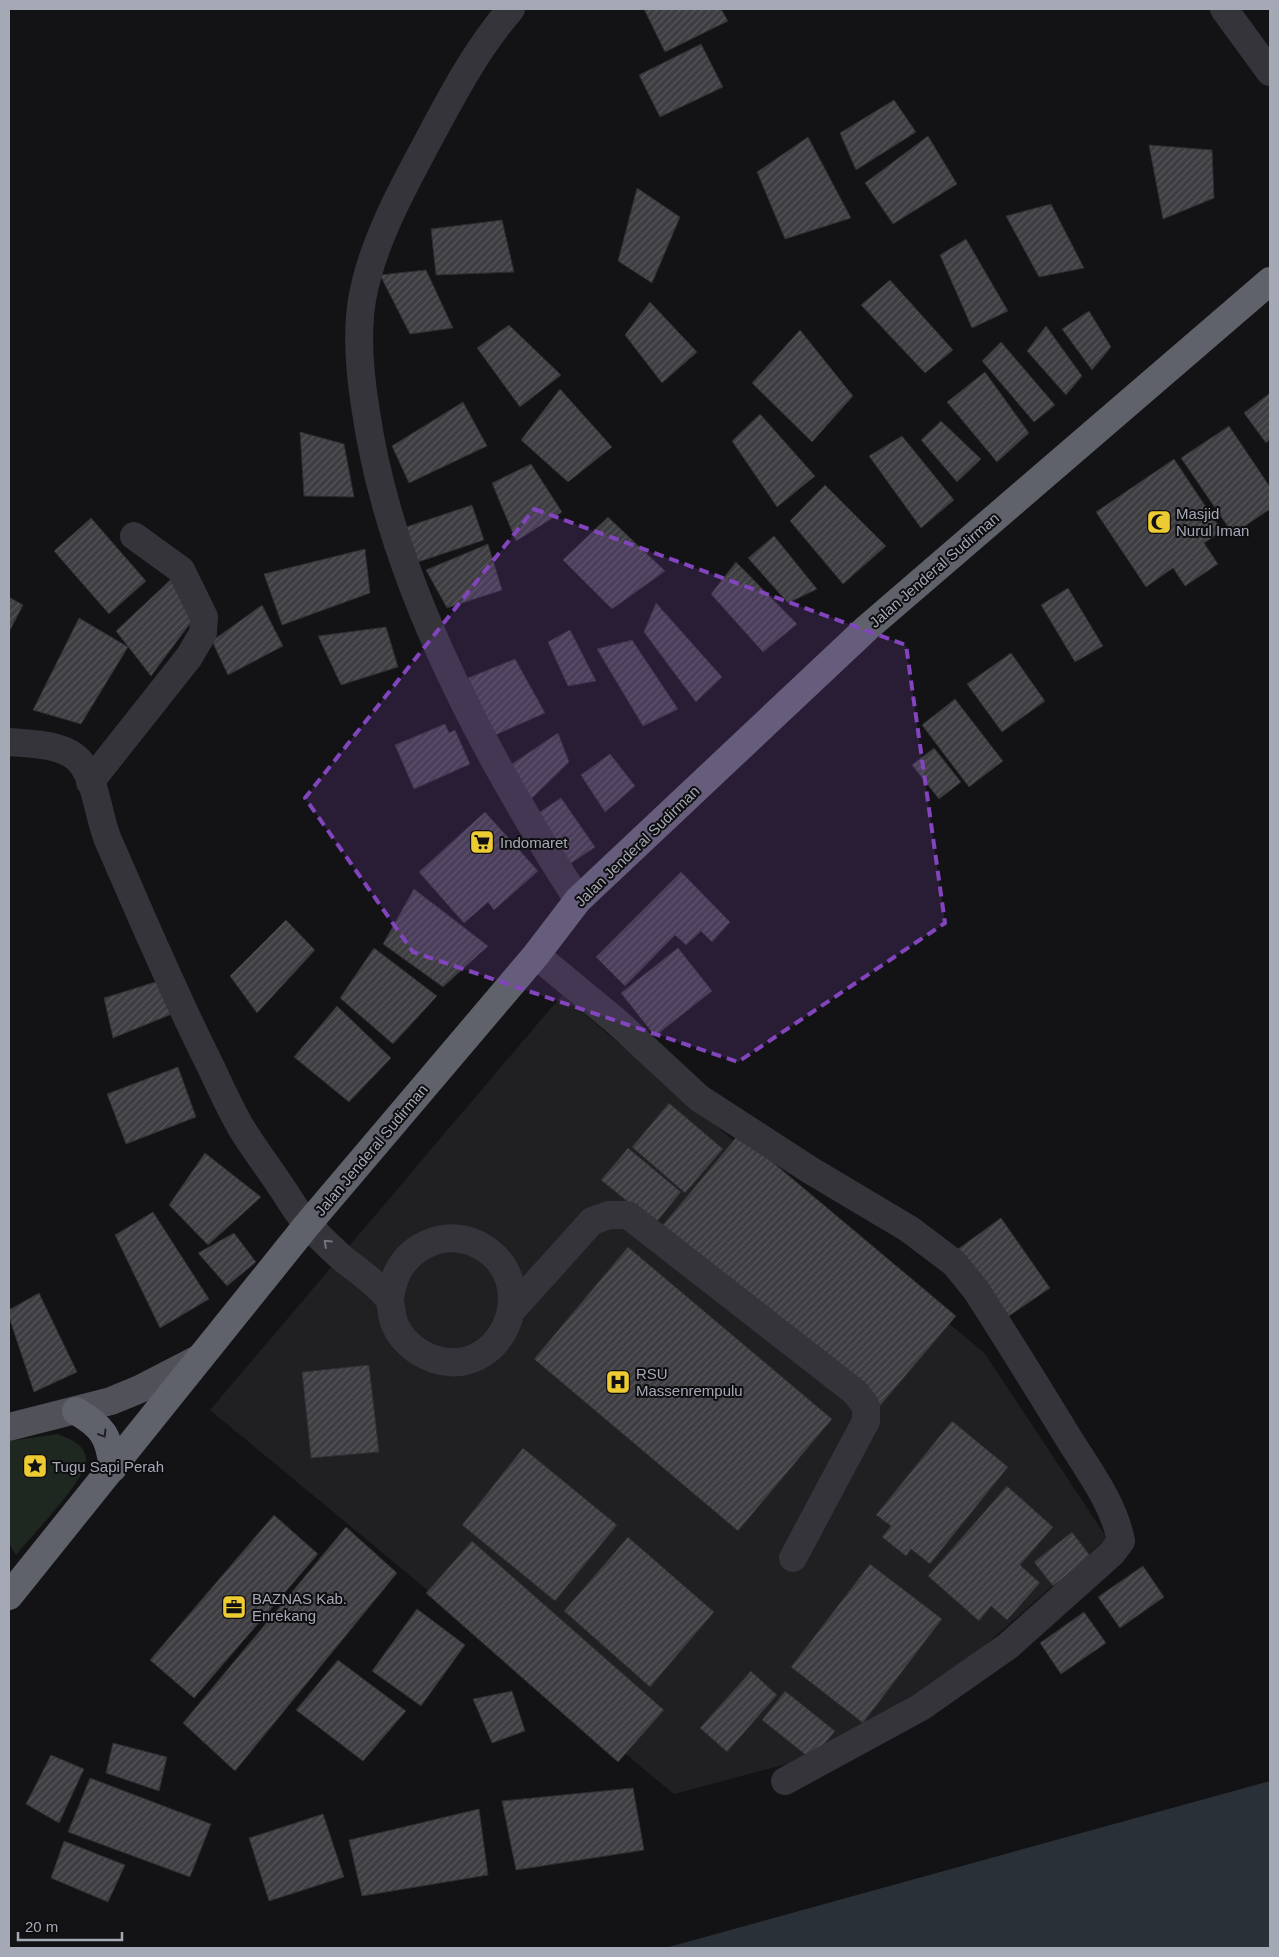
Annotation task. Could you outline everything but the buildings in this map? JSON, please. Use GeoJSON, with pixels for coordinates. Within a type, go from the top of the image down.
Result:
{"type":"FeatureCollection","features":[{"type":"Feature","properties":{"kind":"highway","name":"Jalan Jenderal Sudirman"},"geometry":{"type":"LineString","coordinates":[[200,1358],[306,1224],[536,955],[578,900],[867,628],[1270,281]]}},
{"type":"Feature","properties":{"kind":"highway"},"geometry":{"type":"LineString","coordinates":[[9,1596],[200,1358]]}},
{"type":"Feature","properties":{"kind":"highway"},"geometry":{"type":"LineString","coordinates":[[76,1410],[96,1423],[110,1448],[113,1468]]}},
{"type":"Feature","properties":{"kind":"main road","name":"Jalan Jenderal Sudirman"},"geometry":{"type":"LineString","coordinates":[[9,1427],[111,1401],[140,1390],[200,1358]]}},
{"type":"Feature","properties":{"kind":"street"},"geometry":{"type":"LineString","coordinates":[[511,9],[496,26],[459,83],[387,222],[370,267],[362,300],[359,338],[362,390],[382,496],[420,607],[483,737],[544,848],[578,900]]}},
{"type":"Feature","properties":{"kind":"street"},"geometry":{"type":"LineString","coordinates":[[1224,9],[1270,72]]}},
{"type":"Feature","properties":{"kind":"street"},"geometry":{"type":"LineString","coordinates":[[90,782],[189,658],[203,633],[204,617],[180,570],[134,536]]}},
{"type":"Feature","properties":{"kind":"street"},"geometry":{"type":"LineString","coordinates":[[9,742],[63,751],[80,761],[90,782],[106,835],[190,1026],[241,1128],[306,1224],[390,1300]]}},
{"type":"Feature","properties":{"kind":"street"},"geometry":{"type":"LineString","coordinates":[[536,955],[617,1022],[699,1098],[810,1170],[909,1229],[954,1263],[992,1315],[1089,1471],[1111,1510],[1118,1528],[1121,1542],[1112,1552],[1008,1646],[921,1707],[785,1781]]}},
{"type":"Feature","properties":{"kind":"street"},"geometry":{"type":"LineString","coordinates":[[512,1310],[592,1222],[610,1215],[628,1214],[855,1392],[866,1406],[866,1421],[793,1558]]}},
{"type":"Feature","properties":{"kind":"street"},"geometry":{"type":"LineString","coordinates":[[456,1238],[475,1243],[492,1254],[505,1270],[512,1289],[512,1310],[506,1329],[493,1346],[476,1357],[456,1361],[436,1360],[418,1352],[402,1338],[393,1320],[390,1300],[392,1280],[402,1262],[417,1248],[435,1240],[456,1238]]}},
{"type":"Feature","properties":{"kind":"highlighted area"},"geometry":{"type":"Polygon","coordinates":[[[534,509],[906,645],[945,923],[738,1062],[413,952],[305,798],[534,509]]]}},
{"type":"Feature","properties":{"kind":"shaded area","name":"RSU Massenrempulu"},"geometry":{"type":"Polygon","coordinates":[[[562,995],[985,1354],[1107,1538],[951,1675],[790,1763],[674,1794],[210,1410],[562,995]]]}},
{"type":"Feature","properties":{"kind":"shaded area"},"geometry":{"type":"Polygon","coordinates":[[[58,1434],[68,1438],[84,1451],[86,1462],[83,1471],[67,1495],[16,1555],[9,1544],[9,1441],[58,1434]]]}},
{"type":"Feature","properties":{"kind":"shaded area"},"geometry":{"type":"Polygon","coordinates":[[[1270,1781],[1270,1948],[665,1948],[1270,1781]]]}},
{"type":"Feature","properties":{"kind":"place","name":"Masjid Nurul Iman"},"geometry":{"type":"Point","coordinates":[1159,522]}},
{"type":"Feature","properties":{"kind":"place","name":"Indomaret"},"geometry":{"type":"Point","coordinates":[482,842]}},
{"type":"Feature","properties":{"kind":"place","name":"RSU Massenrempulu"},"geometry":{"type":"Point","coordinates":[618,1382]}},
{"type":"Feature","properties":{"kind":"place","name":"Tugu Sapi Perah"},"geometry":{"type":"Point","coordinates":[35,1466]}},
{"type":"Feature","properties":{"kind":"place","name":"BAZNAS Kab. Enrekang"},"geometry":{"type":"Point","coordinates":[234,1607]}}]}
